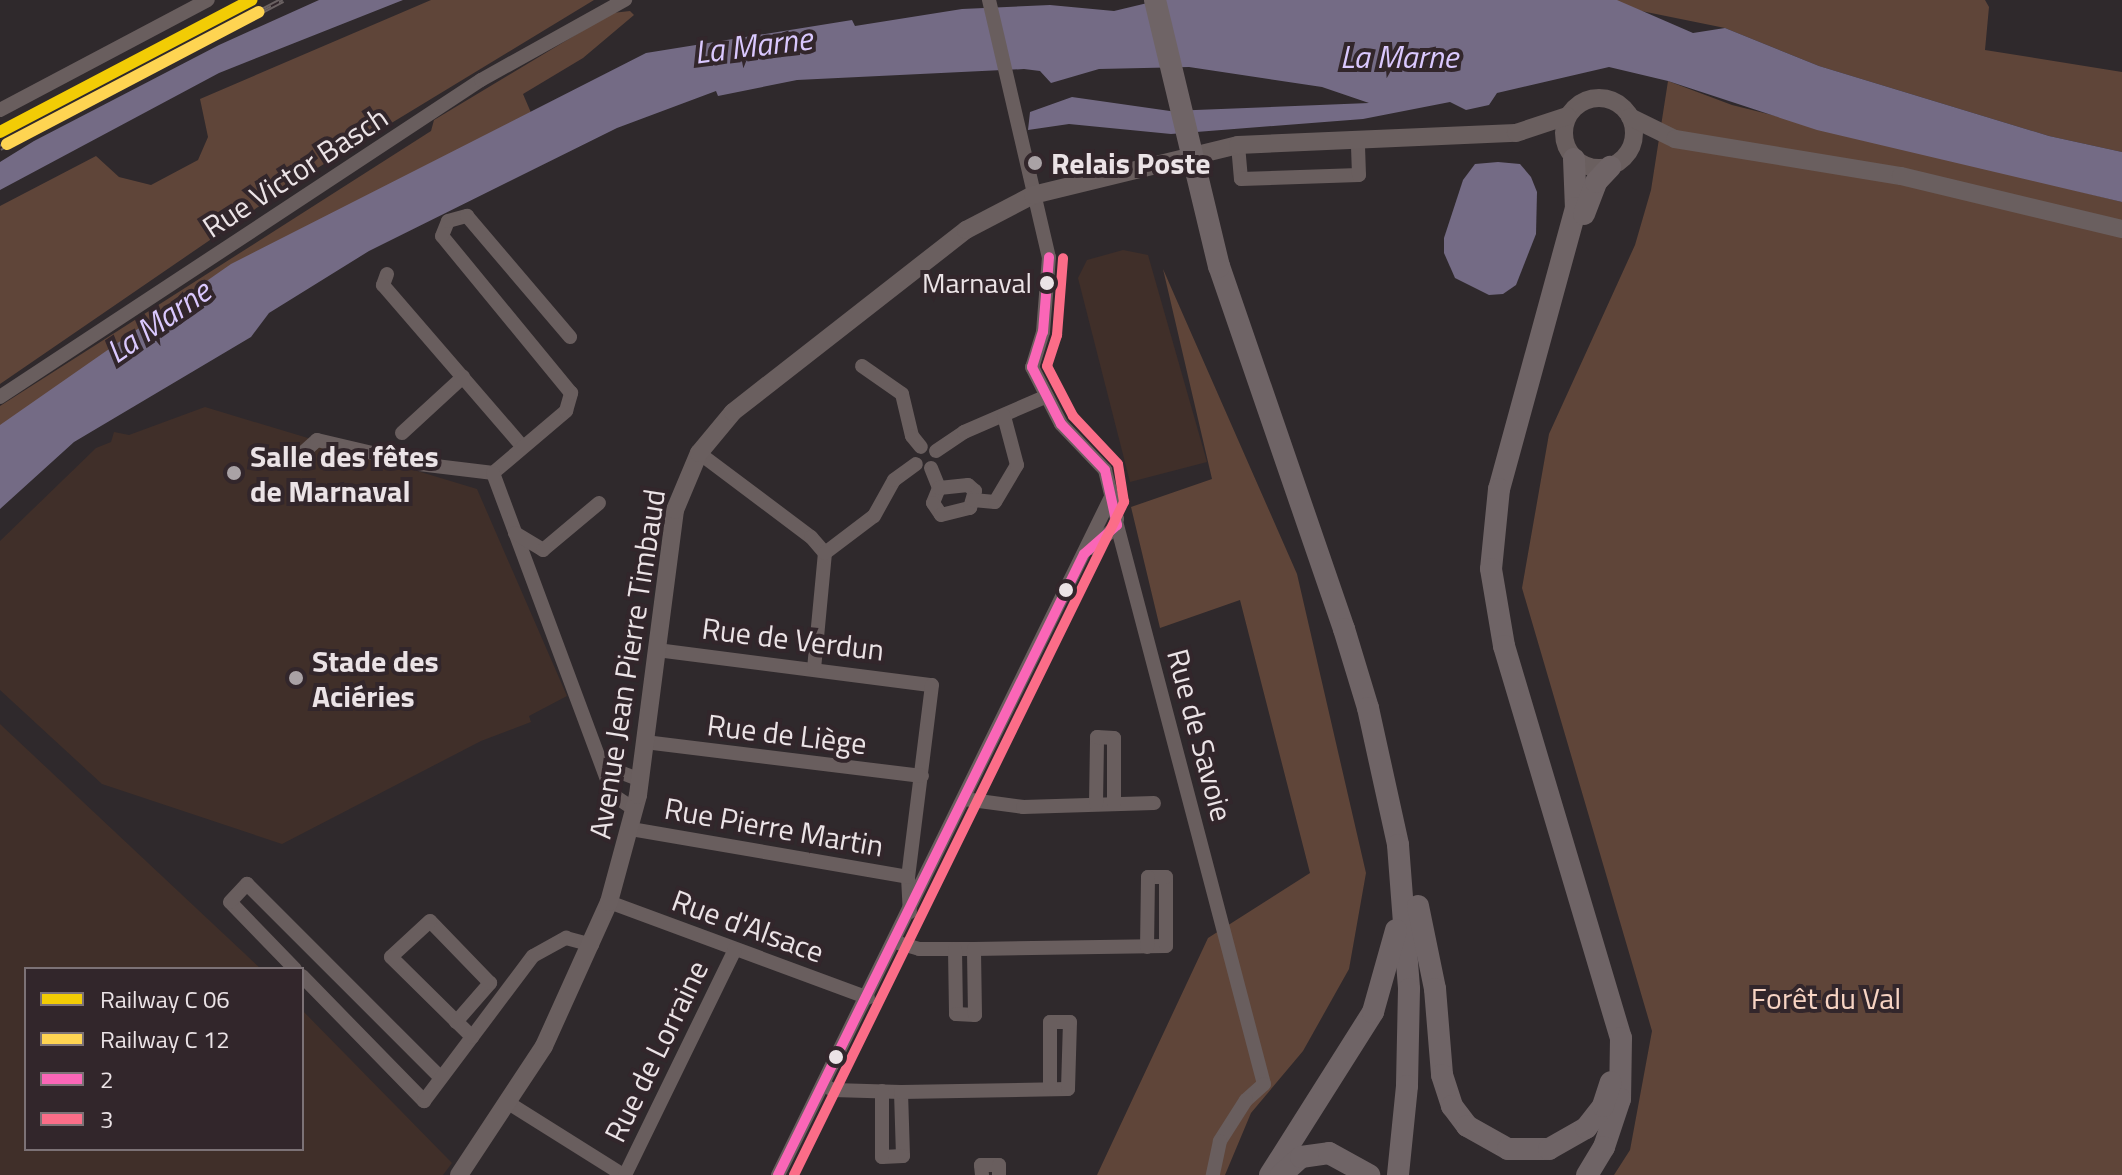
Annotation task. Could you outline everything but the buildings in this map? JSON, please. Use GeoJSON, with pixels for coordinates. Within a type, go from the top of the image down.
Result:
{"type":"FeatureCollection","features":[{"type":"Feature","properties":{"kind":"highway"},"geometry":{"type":"LineString","coordinates":[[1155,0],[1219,266],[1265,404],[1352,625],[1388,768],[1435,989],[1447,1094],[1467,1126],[1489,1141],[1518,1151],[1549,1149],[1586,1128],[1603,1106],[1613,1071],[1602,994],[1567,855]]}},
{"type":"Feature","properties":{"kind":"highway"},"geometry":{"type":"LineString","coordinates":[[1571,154],[1579,184],[1570,236],[1499,489],[1491,547],[1499,629],[1615,1010],[1623,1074],[1615,1121],[1587,1175]]}},
{"type":"Feature","properties":{"kind":"highway"},"geometry":{"type":"LineString","coordinates":[[1604,1175],[1630,1111],[1631,1066],[1611,965],[1510,645],[1498,565],[1507,491],[1577,236],[1591,192],[1619,160]]}},
{"type":"Feature","properties":{"kind":"highway"},"geometry":{"type":"LineString","coordinates":[[1270,1175],[1361,1034],[1391,961],[1398,888],[1388,768]]}},
{"type":"Feature","properties":{"kind":"highway"},"geometry":{"type":"LineString","coordinates":[[1388,768],[1403,885],[1409,989],[1407,1086],[1398,1175]]}},
{"type":"Feature","properties":{"kind":"highway"},"geometry":{"type":"LineString","coordinates":[[1388,768],[1413,910],[1417,988],[1406,1175]]}},
{"type":"Feature","properties":{"kind":"highway"},"geometry":{"type":"LineString","coordinates":[[1596,1175],[1625,1117],[1631,1066]]}},
{"type":"Feature","properties":{"kind":"highway"},"geometry":{"type":"LineString","coordinates":[[1281,1175],[1301,1157],[1329,1153],[1342,1155],[1369,1175]]}},
{"type":"Feature","properties":{"kind":"main road"},"geometry":{"type":"LineString","coordinates":[[1516,133],[1567,116],[1595,98],[1611,100],[1630,117],[1675,139],[1901,176],[2122,229]]}},
{"type":"Feature","properties":{"kind":"main road"},"geometry":{"type":"LineString","coordinates":[[1567,116],[1563,133],[1571,154]]}},
{"type":"Feature","properties":{"kind":"main road"},"geometry":{"type":"LineString","coordinates":[[1619,160],[1634,132],[1630,117]]}},
{"type":"Feature","properties":{"kind":"main road","name":"Avenue Jean Pierre Timbaud"},"geometry":{"type":"LineString","coordinates":[[459,1175],[510,1104],[592,945],[609,902],[635,810],[675,510],[699,453],[749,398],[951,241],[1033,195],[1238,145],[1516,133]]}},
{"type":"Feature","properties":{"kind":"main road"},"geometry":{"type":"LineString","coordinates":[[1516,133],[1571,154],[1595,168],[1675,139]]}},
{"type":"Feature","properties":{"kind":"street"},"geometry":{"type":"LineString","coordinates":[[0,110],[208,0]]}},
{"type":"Feature","properties":{"kind":"street","name":"Rue Victor Basch"},"geometry":{"type":"LineString","coordinates":[[0,397],[481,80],[625,0]]}},
{"type":"Feature","properties":{"kind":"street","name":"Rue de Savoie"},"geometry":{"type":"LineString","coordinates":[[989,0],[1049,257],[1043,332],[1032,367],[1061,424],[1105,470],[1110,499],[1108,523],[1123,543],[1264,1084],[1246,1100],[1220,1141],[1213,1175]]}},
{"type":"Feature","properties":{"kind":"street"},"geometry":{"type":"LineString","coordinates":[[1238,145],[1241,179],[1359,175],[1358,138]]}},
{"type":"Feature","properties":{"kind":"street"},"geometry":{"type":"LineString","coordinates":[[493,473],[521,445],[566,411],[569,385],[442,236],[448,221],[467,216],[570,337]]}},
{"type":"Feature","properties":{"kind":"street"},"geometry":{"type":"LineString","coordinates":[[387,274],[383,285],[521,445]]}},
{"type":"Feature","properties":{"kind":"street"},"geometry":{"type":"LineString","coordinates":[[862,366],[902,394],[912,436],[921,447],[924,466],[939,488]]}},
{"type":"Feature","properties":{"kind":"street"},"geometry":{"type":"LineString","coordinates":[[402,433],[463,377]]}},
{"type":"Feature","properties":{"kind":"street"},"geometry":{"type":"LineString","coordinates":[[825,553],[874,516],[894,480],[924,466],[936,451],[964,432],[1047,396]]}},
{"type":"Feature","properties":{"kind":"street"},"geometry":{"type":"LineString","coordinates":[[973,500],[995,502],[1017,465],[1004,416]]}},
{"type":"Feature","properties":{"kind":"street"},"geometry":{"type":"LineString","coordinates":[[297,458],[317,440],[419,464],[493,473]]}},
{"type":"Feature","properties":{"kind":"street"},"geometry":{"type":"LineString","coordinates":[[921,447],[936,451]]}},
{"type":"Feature","properties":{"kind":"street"},"geometry":{"type":"LineString","coordinates":[[699,453],[811,537],[825,553],[814,669]]}},
{"type":"Feature","properties":{"kind":"street"},"geometry":{"type":"LineString","coordinates":[[493,473],[611,790],[635,810]]}},
{"type":"Feature","properties":{"kind":"street"},"geometry":{"type":"LineString","coordinates":[[968,485],[975,491],[970,508],[941,515],[933,503],[939,488],[968,485]]}},
{"type":"Feature","properties":{"kind":"street"},"geometry":{"type":"LineString","coordinates":[[532,579],[543,550],[599,503]]}},
{"type":"Feature","properties":{"kind":"street"},"geometry":{"type":"LineString","coordinates":[[778,1175],[868,998],[1084,554],[1108,523]]}},
{"type":"Feature","properties":{"kind":"street"},"geometry":{"type":"LineString","coordinates":[[515,533],[543,550]]}},
{"type":"Feature","properties":{"kind":"street","name":"Rue de Verdun"},"geometry":{"type":"LineString","coordinates":[[657,650],[924,681],[934,691],[922,776]]}},
{"type":"Feature","properties":{"kind":"street"},"geometry":{"type":"LineString","coordinates":[[1096,804],[1097,737],[1114,738],[1114,804]]}},
{"type":"Feature","properties":{"kind":"street","name":"Rue de Liège"},"geometry":{"type":"LineString","coordinates":[[645,742],[922,776]]}},
{"type":"Feature","properties":{"kind":"street"},"geometry":{"type":"LineString","coordinates":[[604,766],[640,780]]}},
{"type":"Feature","properties":{"kind":"street"},"geometry":{"type":"LineString","coordinates":[[910,912],[908,877],[922,776]]}},
{"type":"Feature","properties":{"kind":"street"},"geometry":{"type":"LineString","coordinates":[[964,799],[1023,807],[1154,803]]}},
{"type":"Feature","properties":{"kind":"street","name":"Rue Pierre Martin"},"geometry":{"type":"LineString","coordinates":[[631,829],[908,877]]}},
{"type":"Feature","properties":{"kind":"street"},"geometry":{"type":"LineString","coordinates":[[895,942],[919,949],[1147,947],[1166,946],[1166,877],[1148,877],[1147,947]]}},
{"type":"Feature","properties":{"kind":"street"},"geometry":{"type":"LineString","coordinates":[[293,967],[230,902],[247,884],[441,1078]]}},
{"type":"Feature","properties":{"kind":"street","name":"Rue d'Alsace"},"geometry":{"type":"LineString","coordinates":[[609,902],[868,998]]}},
{"type":"Feature","properties":{"kind":"street"},"geometry":{"type":"LineString","coordinates":[[456,1022],[490,983],[430,921],[391,957],[456,1022],[472,1037]]}},
{"type":"Feature","properties":{"kind":"street"},"geometry":{"type":"LineString","coordinates":[[304,978],[424,1101],[533,956],[566,938],[592,945]]}},
{"type":"Feature","properties":{"kind":"street","name":"Rue de Lorraine"},"geometry":{"type":"LineString","coordinates":[[624,1175],[735,949]]}},
{"type":"Feature","properties":{"kind":"street"},"geometry":{"type":"LineString","coordinates":[[955,949],[956,1014],[975,1015],[974,949]]}},
{"type":"Feature","properties":{"kind":"street"},"geometry":{"type":"LineString","coordinates":[[824,1085],[901,1092],[1050,1089]]}},
{"type":"Feature","properties":{"kind":"street"},"geometry":{"type":"LineString","coordinates":[[882,1091],[882,1157],[903,1156],[901,1092]]}},
{"type":"Feature","properties":{"kind":"street"},"geometry":{"type":"LineString","coordinates":[[510,1104],[624,1175]]}},
{"type":"Feature","properties":{"kind":"street"},"geometry":{"type":"LineString","coordinates":[[982,1175],[981,1165],[999,1165],[999,1175]]}},
{"type":"Feature","properties":{"kind":"shaded area"},"geometry":{"type":"Polygon","coordinates":[[[1123,250],[1148,255],[1207,462],[1130,482],[1078,278],[1087,260],[1123,250]]]}},
{"type":"Feature","properties":{"kind":"shaded area"},"geometry":{"type":"Polygon","coordinates":[[[205,407],[477,489],[567,696],[529,716],[531,722],[481,741],[282,844],[102,784],[0,690],[0,541],[96,448],[111,442],[114,432],[129,435],[205,407]]]}},
{"type":"Feature","properties":{"kind":"shaded area"},"geometry":{"type":"Polygon","coordinates":[[[0,724],[259,967],[24,967],[24,1151],[304,1151],[304,1012],[452,1163],[443,1175],[0,1175],[0,724]]]}},
{"type":"Feature","properties":{"kind":"green space"},"geometry":{"type":"Polygon","coordinates":[[[431,0],[594,0],[296,181],[0,384],[0,206],[96,156],[119,177],[151,185],[198,160],[208,137],[200,99],[431,0]]]}},
{"type":"Feature","properties":{"kind":"green space"},"geometry":{"type":"Polygon","coordinates":[[[1587,0],[1985,0],[1989,7],[1985,50],[2122,72],[2122,152],[2049,136],[1819,66],[1725,28],[1587,0]]]}},
{"type":"Feature","properties":{"kind":"green space"},"geometry":{"type":"Polygon","coordinates":[[[630,11],[634,15],[583,58],[523,94],[532,115],[0,442],[0,406],[431,131],[434,120],[612,13],[630,11]]]}},
{"type":"Feature","properties":{"kind":"green space","name":"Forêt du Val"},"geometry":{"type":"Polygon","coordinates":[[[1668,81],[1732,105],[2122,202],[2122,1175],[1614,1175],[1630,1150],[1652,1031],[1522,588],[1549,434],[1635,245],[1651,190],[1668,81]]]}},
{"type":"Feature","properties":{"kind":"green space"},"geometry":{"type":"Polygon","coordinates":[[[1163,269],[1297,574],[1366,873],[1349,969],[1303,1051],[1251,1113],[1225,1175],[1097,1175],[1208,938],[1310,873],[1240,600],[1160,628],[1131,507],[1212,479],[1163,269]]]}},
{"type":"Feature","properties":{"kind":"water"},"geometry":{"type":"Polygon","coordinates":[[[319,0],[403,0],[219,73],[0,190],[0,162],[34,141],[219,45],[319,0]]]}},
{"type":"Feature","properties":{"kind":"water","name":"La Marne"},"geometry":{"type":"Polygon","coordinates":[[[1160,0],[1617,0],[1693,33],[1725,28],[1819,66],[2049,136],[2122,152],[2122,202],[1817,130],[1668,81],[1609,67],[1497,93],[1489,105],[1466,110],[1450,102],[1363,119],[1171,134],[1069,124],[1028,130],[1030,112],[1072,97],[1170,111],[1369,103],[1322,87],[1189,67],[1099,69],[1051,83],[1040,71],[1024,69],[797,80],[718,96],[716,91],[617,128],[369,251],[269,313],[251,337],[74,442],[0,509],[0,425],[231,264],[646,53],[852,20],[855,26],[962,9],[1050,5],[1114,11],[1160,0]]]}},
{"type":"Feature","properties":{"kind":"water"},"geometry":{"type":"Polygon","coordinates":[[[1475,164],[1520,164],[1531,177],[1537,192],[1536,234],[1516,285],[1503,294],[1489,295],[1455,278],[1444,253],[1444,238],[1463,180],[1475,164]]]}},
{"type":"Feature","properties":{"kind":"railway"},"geometry":{"type":"LineString","coordinates":[[0,148],[283,0]]}},
{"type":"Feature","properties":{"kind":"transit line"},"geometry":{"type":"LineString","coordinates":[[0,132],[251,0]]}},
{"type":"Feature","properties":{"kind":"transit line"},"geometry":{"type":"LineString","coordinates":[[7,144],[258,12]]}},
{"type":"Feature","properties":{"kind":"transit line","name":"2"},"geometry":{"type":"LineString","coordinates":[[778,1175],[1084,554],[1117,525],[1105,470],[1061,424],[1032,367],[1043,332],[1049,257]]}},
{"type":"Feature","properties":{"kind":"transit line","name":"3"},"geometry":{"type":"LineString","coordinates":[[794,1175],[1124,502],[1118,464],[1073,416],[1047,366],[1057,335],[1063,258]]}},
{"type":"Feature","properties":{"kind":"place","name":"Relais Poste"},"geometry":{"type":"Point","coordinates":[1035,163]}},
{"type":"Feature","properties":{"kind":"place","name":"Marnaval"},"geometry":{"type":"Point","coordinates":[1047,283]}},
{"type":"Feature","properties":{"kind":"place","name":"Salle des fêtes de Marnaval"},"geometry":{"type":"Point","coordinates":[234,473]}},
{"type":"Feature","properties":{"kind":"place","name":"Stade des Aciéries"},"geometry":{"type":"Point","coordinates":[296,678]}}]}
